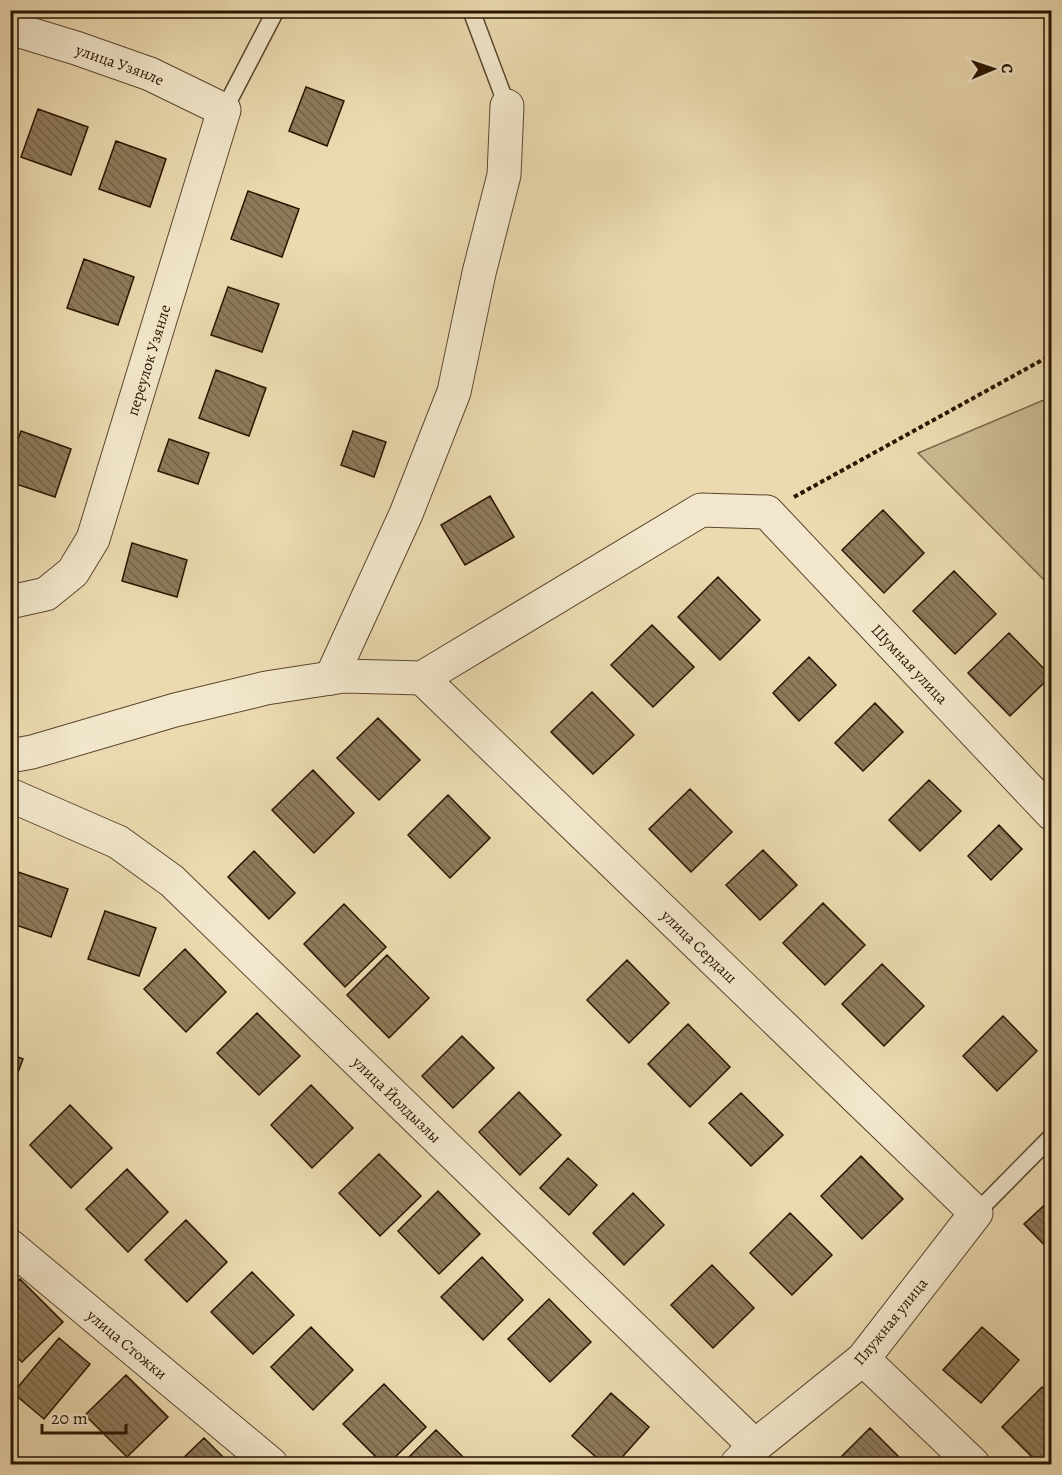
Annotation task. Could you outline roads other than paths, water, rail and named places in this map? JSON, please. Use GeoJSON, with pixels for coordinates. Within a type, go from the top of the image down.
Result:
{"type":"FeatureCollection","features":[{"type":"Feature","properties":{"kind":"street","name":"улица Узянле"},"geometry":{"type":"LineString","coordinates":[[10,28],[76,48],[150,75],[224,110]]}},
{"type":"Feature","properties":{"kind":"street"},"geometry":{"type":"LineString","coordinates":[[331,678],[406,514],[454,392],[479,273],[504,175],[507,106]]}},
{"type":"Feature","properties":{"kind":"street","name":"переулок Узянле"},"geometry":{"type":"LineString","coordinates":[[10,602],[46,594],[73,572],[93,539],[224,110]]}},
{"type":"Feature","properties":{"kind":"street","name":"Шумная улица"},"geometry":{"type":"LineString","coordinates":[[422,678],[701,510],[767,512],[1052,814]]}},
{"type":"Feature","properties":{"kind":"street"},"geometry":{"type":"LineString","coordinates":[[13,796],[22,771],[21,754],[175,710],[266,688],[344,676],[422,678]]}},
{"type":"Feature","properties":{"kind":"street","name":"улица Сердаш"},"geometry":{"type":"LineString","coordinates":[[422,678],[976,1213]]}},
{"type":"Feature","properties":{"kind":"street","name":"улица Йолдызлы"},"geometry":{"type":"LineString","coordinates":[[13,796],[118,842],[172,881],[746,1455]]}},
{"type":"Feature","properties":{"kind":"street","name":"Плужная улица"},"geometry":{"type":"LineString","coordinates":[[746,1455],[863,1359],[976,1213]]}},
{"type":"Feature","properties":{"kind":"street","name":"улица Стожки"},"geometry":{"type":"LineString","coordinates":[[10,1246],[271,1464]]}},
{"type":"Feature","properties":{"kind":"street"},"geometry":{"type":"LineString","coordinates":[[863,1359],[973,1464]]}},
{"type":"Feature","properties":{"kind":"lane"},"geometry":{"type":"LineString","coordinates":[[224,110],[276,10]]}},
{"type":"Feature","properties":{"kind":"lane"},"geometry":{"type":"LineString","coordinates":[[471,10],[507,106]]}},
{"type":"Feature","properties":{"kind":"lane"},"geometry":{"type":"LineString","coordinates":[[976,1213],[1052,1136]]}}]}
